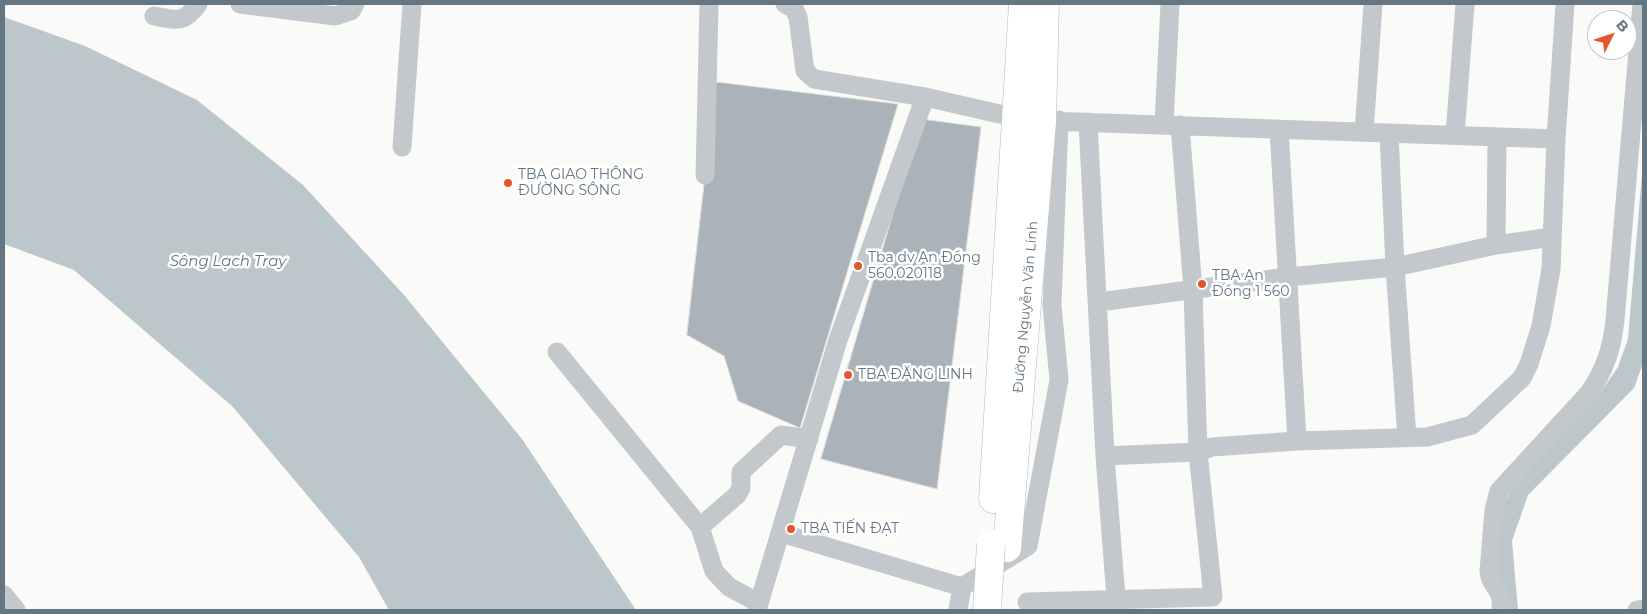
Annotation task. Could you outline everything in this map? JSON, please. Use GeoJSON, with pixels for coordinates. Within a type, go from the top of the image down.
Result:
{"type":"FeatureCollection","features":[{"type":"Feature","properties":{"kind":"highway","name":"Đường Nguyễn Văn Linh"},"geometry":{"type":"LineString","coordinates":[[1023,4],[1039,120]]}},
{"type":"Feature","properties":{"kind":"highway","name":"Đường Nguyễn Văn Linh"},"geometry":{"type":"LineString","coordinates":[[987,610],[999,546],[1039,120],[1046,4]]}},
{"type":"Feature","properties":{"kind":"highway","name":"Đường Nguyễn Văn Linh"},"geometry":{"type":"LineString","coordinates":[[999,546],[1015,606]]}},
{"type":"Feature","properties":{"kind":"street"},"geometry":{"type":"LineString","coordinates":[[154,16],[178,20],[186,17],[198,4]]}},
{"type":"Feature","properties":{"kind":"street"},"geometry":{"type":"LineString","coordinates":[[240,4],[336,16],[351,11],[355,4]]}},
{"type":"Feature","properties":{"kind":"street"},"geometry":{"type":"LineString","coordinates":[[402,147],[412,4]]}},
{"type":"Feature","properties":{"kind":"street"},"geometry":{"type":"LineString","coordinates":[[704,174],[709,4]]}},
{"type":"Feature","properties":{"kind":"street"},"geometry":{"type":"LineString","coordinates":[[785,4],[796,12],[805,71],[808,76],[814,79],[925,97],[1039,120],[1556,139]]}},
{"type":"Feature","properties":{"kind":"street"},"geometry":{"type":"LineString","coordinates":[[1015,606],[1116,598],[1213,597],[1198,452],[1193,290],[1172,124],[1170,4]]}},
{"type":"Feature","properties":{"kind":"street"},"geometry":{"type":"LineString","coordinates":[[1364,132],[1373,4]]}},
{"type":"Feature","properties":{"kind":"street"},"geometry":{"type":"LineString","coordinates":[[1455,136],[1465,4]]}},
{"type":"Feature","properties":{"kind":"street"},"geometry":{"type":"LineString","coordinates":[[1105,456],[1198,452],[1212,447],[1296,441],[1427,437],[1472,425],[1522,378],[1529,364],[1541,326],[1551,269],[1556,139],[1565,4]]}},
{"type":"Feature","properties":{"kind":"street"},"geometry":{"type":"LineString","coordinates":[[1501,610],[1502,596],[1500,590],[1490,581],[1489,571],[1494,510],[1499,491],[1589,394],[1599,379],[1609,355],[1637,143],[1642,4]]}},
{"type":"Feature","properties":{"kind":"street"},"geometry":{"type":"LineString","coordinates":[[557,352],[700,527],[714,571],[729,587],[758,607],[838,340],[925,97]]}},
{"type":"Feature","properties":{"kind":"street"},"geometry":{"type":"LineString","coordinates":[[958,610],[962,587],[1028,546],[1059,380],[1039,120]]}},
{"type":"Feature","properties":{"kind":"street"},"geometry":{"type":"LineString","coordinates":[[1088,122],[1099,302],[1105,456],[1116,598]]}},
{"type":"Feature","properties":{"kind":"street"},"geometry":{"type":"LineString","coordinates":[[1279,129],[1296,441]]}},
{"type":"Feature","properties":{"kind":"street"},"geometry":{"type":"LineString","coordinates":[[1389,133],[1395,267],[1407,438]]}},
{"type":"Feature","properties":{"kind":"street"},"geometry":{"type":"LineString","coordinates":[[1496,244],[1497,138]]}},
{"type":"Feature","properties":{"kind":"street"},"geometry":{"type":"LineString","coordinates":[[1099,302],[1287,277],[1395,267],[1496,244],[1552,237]]}},
{"type":"Feature","properties":{"kind":"street"},"geometry":{"type":"LineString","coordinates":[[700,527],[737,495],[742,488],[741,472],[781,435],[809,439]]}},
{"type":"Feature","properties":{"kind":"street"},"geometry":{"type":"LineString","coordinates":[[781,533],[962,587]]}},
{"type":"Feature","properties":{"kind":"street"},"geometry":{"type":"LineString","coordinates":[[4,595],[16,610]]}},
{"type":"Feature","properties":{"kind":"street"},"geometry":{"type":"LineString","coordinates":[[1637,610],[1643,609]]}},
{"type":"Feature","properties":{"kind":"water","name":"Sông Lạch Tray"},"geometry":{"type":"Polygon","coordinates":[[[4,17],[85,46],[197,100],[303,185],[404,295],[522,439],[636,610],[389,610],[359,557],[233,407],[74,270],[4,244],[4,17]]]}},
{"type":"Feature","properties":{"kind":"water"},"geometry":{"type":"Polygon","coordinates":[[[1643,162],[1643,363],[1634,388],[1528,495],[1512,541],[1518,610],[1506,610],[1494,576],[1495,543],[1505,501],[1521,476],[1601,392],[1618,367],[1628,339],[1643,162]]]}},
{"type":"Feature","properties":{"kind":"building"},"geometry":{"type":"Polygon","coordinates":[[[716,82],[898,104],[800,428],[738,401],[724,356],[687,335],[716,82]]]}},
{"type":"Feature","properties":{"kind":"building"},"geometry":{"type":"Polygon","coordinates":[[[921,119],[981,127],[937,489],[821,459],[921,119]]]}},
{"type":"Feature","properties":{"kind":"place","name":"TBA GIAO THÔNG ĐƯỜNG SÔNG"},"geometry":{"type":"Point","coordinates":[508,183]}},
{"type":"Feature","properties":{"kind":"place","name":"Tba dv An Đồng 560.020118"},"geometry":{"type":"Point","coordinates":[858,266]}},
{"type":"Feature","properties":{"kind":"place","name":"TBA An Đồng 1 560"},"geometry":{"type":"Point","coordinates":[1202,284]}},
{"type":"Feature","properties":{"kind":"place","name":"TBA ĐĂNG LINH"},"geometry":{"type":"Point","coordinates":[848,375]}},
{"type":"Feature","properties":{"kind":"place","name":"TBA TIẾN ĐẠT"},"geometry":{"type":"Point","coordinates":[791,529]}}]}
